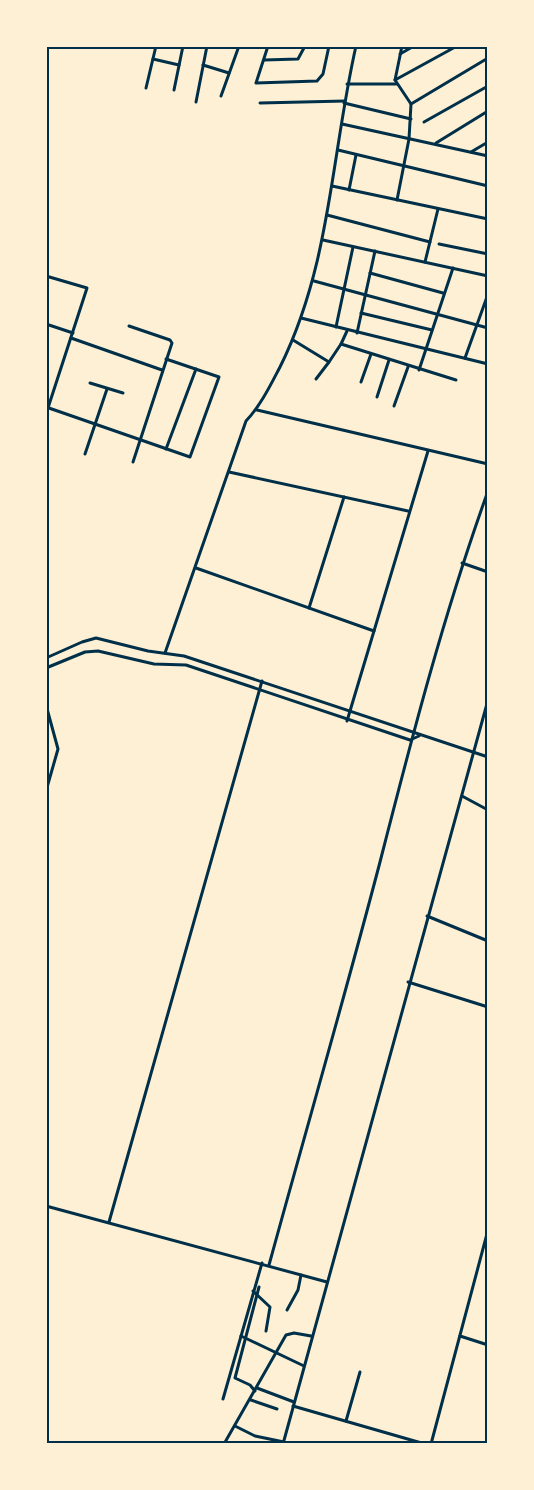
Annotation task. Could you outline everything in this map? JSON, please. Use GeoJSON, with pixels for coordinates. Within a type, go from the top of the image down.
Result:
{"type":"FeatureCollection","features":[{"type":"Feature","properties":{"kind":"street"},"geometry":{"type":"LineString","coordinates":[[146,88],[156,46]]}},
{"type":"Feature","properties":{"kind":"street"},"geometry":{"type":"LineString","coordinates":[[174,90],[183,46]]}},
{"type":"Feature","properties":{"kind":"street"},"geometry":{"type":"LineString","coordinates":[[196,102],[207,46]]}},
{"type":"Feature","properties":{"kind":"street"},"geometry":{"type":"LineString","coordinates":[[221,96],[239,46]]}},
{"type":"Feature","properties":{"kind":"street"},"geometry":{"type":"LineString","coordinates":[[268,46],[256,83],[316,81],[323,74],[329,46]]}},
{"type":"Feature","properties":{"kind":"street"},"geometry":{"type":"LineString","coordinates":[[264,60],[298,59],[305,46]]}},
{"type":"Feature","properties":{"kind":"street"},"geometry":{"type":"LineString","coordinates":[[165,653],[246,421],[257,410],[293,340],[314,281],[323,240],[347,84],[356,46]]}},
{"type":"Feature","properties":{"kind":"street"},"geometry":{"type":"LineString","coordinates":[[397,200],[411,119],[411,104],[396,82],[402,46]]}},
{"type":"Feature","properties":{"kind":"street"},"geometry":{"type":"LineString","coordinates":[[400,54],[414,46]]}},
{"type":"Feature","properties":{"kind":"street"},"geometry":{"type":"LineString","coordinates":[[347,84],[396,82],[457,46]]}},
{"type":"Feature","properties":{"kind":"street"},"geometry":{"type":"LineString","coordinates":[[411,104],[488,58]]}},
{"type":"Feature","properties":{"kind":"street"},"geometry":{"type":"LineString","coordinates":[[153,59],[179,65]]}},
{"type":"Feature","properties":{"kind":"street"},"geometry":{"type":"LineString","coordinates":[[203,65],[229,73]]}},
{"type":"Feature","properties":{"kind":"street"},"geometry":{"type":"LineString","coordinates":[[424,122],[488,86]]}},
{"type":"Feature","properties":{"kind":"street"},"geometry":{"type":"LineString","coordinates":[[260,103],[345,102],[411,119]]}},
{"type":"Feature","properties":{"kind":"street"},"geometry":{"type":"LineString","coordinates":[[434,144],[488,111]]}},
{"type":"Feature","properties":{"kind":"street"},"geometry":{"type":"LineString","coordinates":[[342,124],[488,156]]}},
{"type":"Feature","properties":{"kind":"street"},"geometry":{"type":"LineString","coordinates":[[471,152],[488,142]]}},
{"type":"Feature","properties":{"kind":"street"},"geometry":{"type":"LineString","coordinates":[[338,150],[488,186]]}},
{"type":"Feature","properties":{"kind":"street"},"geometry":{"type":"LineString","coordinates":[[349,190],[356,154]]}},
{"type":"Feature","properties":{"kind":"street"},"geometry":{"type":"LineString","coordinates":[[332,186],[488,219]]}},
{"type":"Feature","properties":{"kind":"street"},"geometry":{"type":"LineString","coordinates":[[425,262],[438,209]]}},
{"type":"Feature","properties":{"kind":"street"},"geometry":{"type":"LineString","coordinates":[[327,215],[429,242]]}},
{"type":"Feature","properties":{"kind":"street"},"geometry":{"type":"LineString","coordinates":[[323,240],[488,276]]}},
{"type":"Feature","properties":{"kind":"street"},"geometry":{"type":"LineString","coordinates":[[439,244],[488,254]]}},
{"type":"Feature","properties":{"kind":"street"},"geometry":{"type":"LineString","coordinates":[[336,328],[353,247]]}},
{"type":"Feature","properties":{"kind":"street"},"geometry":{"type":"LineString","coordinates":[[357,333],[375,251]]}},
{"type":"Feature","properties":{"kind":"street"},"geometry":{"type":"LineString","coordinates":[[419,370],[453,268]]}},
{"type":"Feature","properties":{"kind":"street"},"geometry":{"type":"LineString","coordinates":[[370,273],[444,293]]}},
{"type":"Feature","properties":{"kind":"street"},"geometry":{"type":"LineString","coordinates":[[46,276],[87,288],[46,414]]}},
{"type":"Feature","properties":{"kind":"street"},"geometry":{"type":"LineString","coordinates":[[314,281],[488,328]]}},
{"type":"Feature","properties":{"kind":"street"},"geometry":{"type":"LineString","coordinates":[[465,358],[488,294]]}},
{"type":"Feature","properties":{"kind":"street"},"geometry":{"type":"LineString","coordinates":[[361,313],[432,330]]}},
{"type":"Feature","properties":{"kind":"street"},"geometry":{"type":"LineString","coordinates":[[301,318],[488,364]]}},
{"type":"Feature","properties":{"kind":"street"},"geometry":{"type":"LineString","coordinates":[[46,324],[73,333]]}},
{"type":"Feature","properties":{"kind":"street"},"geometry":{"type":"LineString","coordinates":[[129,326],[170,340],[172,343],[133,462]]}},
{"type":"Feature","properties":{"kind":"street"},"geometry":{"type":"LineString","coordinates":[[316,379],[341,344],[347,331]]}},
{"type":"Feature","properties":{"kind":"street"},"geometry":{"type":"LineString","coordinates":[[71,338],[162,370]]}},
{"type":"Feature","properties":{"kind":"street"},"geometry":{"type":"LineString","coordinates":[[293,340],[329,362]]}},
{"type":"Feature","properties":{"kind":"street"},"geometry":{"type":"LineString","coordinates":[[341,344],[408,367],[456,380]]}},
{"type":"Feature","properties":{"kind":"street"},"geometry":{"type":"LineString","coordinates":[[361,382],[371,354]]}},
{"type":"Feature","properties":{"kind":"street"},"geometry":{"type":"LineString","coordinates":[[47,408],[190,457],[219,377],[166,359]]}},
{"type":"Feature","properties":{"kind":"street"},"geometry":{"type":"LineString","coordinates":[[377,397],[389,360]]}},
{"type":"Feature","properties":{"kind":"street"},"geometry":{"type":"LineString","coordinates":[[394,406],[408,367]]}},
{"type":"Feature","properties":{"kind":"street"},"geometry":{"type":"LineString","coordinates":[[166,449],[196,369]]}},
{"type":"Feature","properties":{"kind":"street"},"geometry":{"type":"LineString","coordinates":[[90,383],[123,393]]}},
{"type":"Feature","properties":{"kind":"street"},"geometry":{"type":"LineString","coordinates":[[85,454],[107,389]]}},
{"type":"Feature","properties":{"kind":"street"},"geometry":{"type":"LineString","coordinates":[[257,410],[488,464]]}},
{"type":"Feature","properties":{"kind":"street"},"geometry":{"type":"LineString","coordinates":[[347,721],[408,511],[428,451]]}},
{"type":"Feature","properties":{"kind":"street"},"geometry":{"type":"LineString","coordinates":[[230,472],[408,511]]}},
{"type":"Feature","properties":{"kind":"street"},"geometry":{"type":"LineString","coordinates":[[269,1265],[379,863],[410,740],[462,562],[488,491]]}},
{"type":"Feature","properties":{"kind":"street"},"geometry":{"type":"LineString","coordinates":[[309,608],[345,497]]}},
{"type":"Feature","properties":{"kind":"street"},"geometry":{"type":"LineString","coordinates":[[462,562],[488,572]]}},
{"type":"Feature","properties":{"kind":"street"},"geometry":{"type":"LineString","coordinates":[[196,568],[374,631]]}},
{"type":"Feature","properties":{"kind":"street"},"geometry":{"type":"LineString","coordinates":[[46,658],[96,638],[184,656],[262,681],[350,714],[473,751],[488,758]]}},
{"type":"Feature","properties":{"kind":"street"},"geometry":{"type":"LineString","coordinates":[[46,668],[84,652],[98,651],[154,664],[186,665],[260,688],[347,721],[410,740],[419,736]]}},
{"type":"Feature","properties":{"kind":"street"},"geometry":{"type":"LineString","coordinates":[[110,1222],[262,681]]}},
{"type":"Feature","properties":{"kind":"street"},"geometry":{"type":"LineString","coordinates":[[235,1426],[255,1436],[284,1443],[408,982],[488,700]]}},
{"type":"Feature","properties":{"kind":"street"},"geometry":{"type":"LineString","coordinates":[[46,705],[58,749],[46,791]]}},
{"type":"Feature","properties":{"kind":"street"},"geometry":{"type":"LineString","coordinates":[[462,795],[488,810]]}},
{"type":"Feature","properties":{"kind":"street"},"geometry":{"type":"LineString","coordinates":[[427,916],[488,941]]}},
{"type":"Feature","properties":{"kind":"street"},"geometry":{"type":"LineString","coordinates":[[408,982],[488,1007]]}},
{"type":"Feature","properties":{"kind":"street"},"geometry":{"type":"LineString","coordinates":[[46,1206],[327,1282]]}},
{"type":"Feature","properties":{"kind":"street"},"geometry":{"type":"LineString","coordinates":[[431,1443],[488,1230]]}},
{"type":"Feature","properties":{"kind":"street"},"geometry":{"type":"LineString","coordinates":[[223,1399],[262,1263]]}},
{"type":"Feature","properties":{"kind":"street"},"geometry":{"type":"LineString","coordinates":[[287,1310],[298,1290],[301,1275]]}},
{"type":"Feature","properties":{"kind":"street"},"geometry":{"type":"LineString","coordinates":[[259,1287],[235,1378],[250,1384],[256,1390],[293,1404],[425,1443]]}},
{"type":"Feature","properties":{"kind":"street"},"geometry":{"type":"LineString","coordinates":[[253,1291],[270,1307],[266,1331]]}},
{"type":"Feature","properties":{"kind":"street"},"geometry":{"type":"LineString","coordinates":[[224,1443],[256,1390],[274,1352],[286,1335],[294,1333],[311,1336]]}},
{"type":"Feature","properties":{"kind":"street"},"geometry":{"type":"LineString","coordinates":[[241,1336],[304,1366]]}},
{"type":"Feature","properties":{"kind":"street"},"geometry":{"type":"LineString","coordinates":[[460,1336],[488,1345]]}},
{"type":"Feature","properties":{"kind":"street"},"geometry":{"type":"LineString","coordinates":[[346,1421],[360,1372]]}},
{"type":"Feature","properties":{"kind":"street"},"geometry":{"type":"LineString","coordinates":[[250,1400],[258,1405],[277,1409]]}}]}
